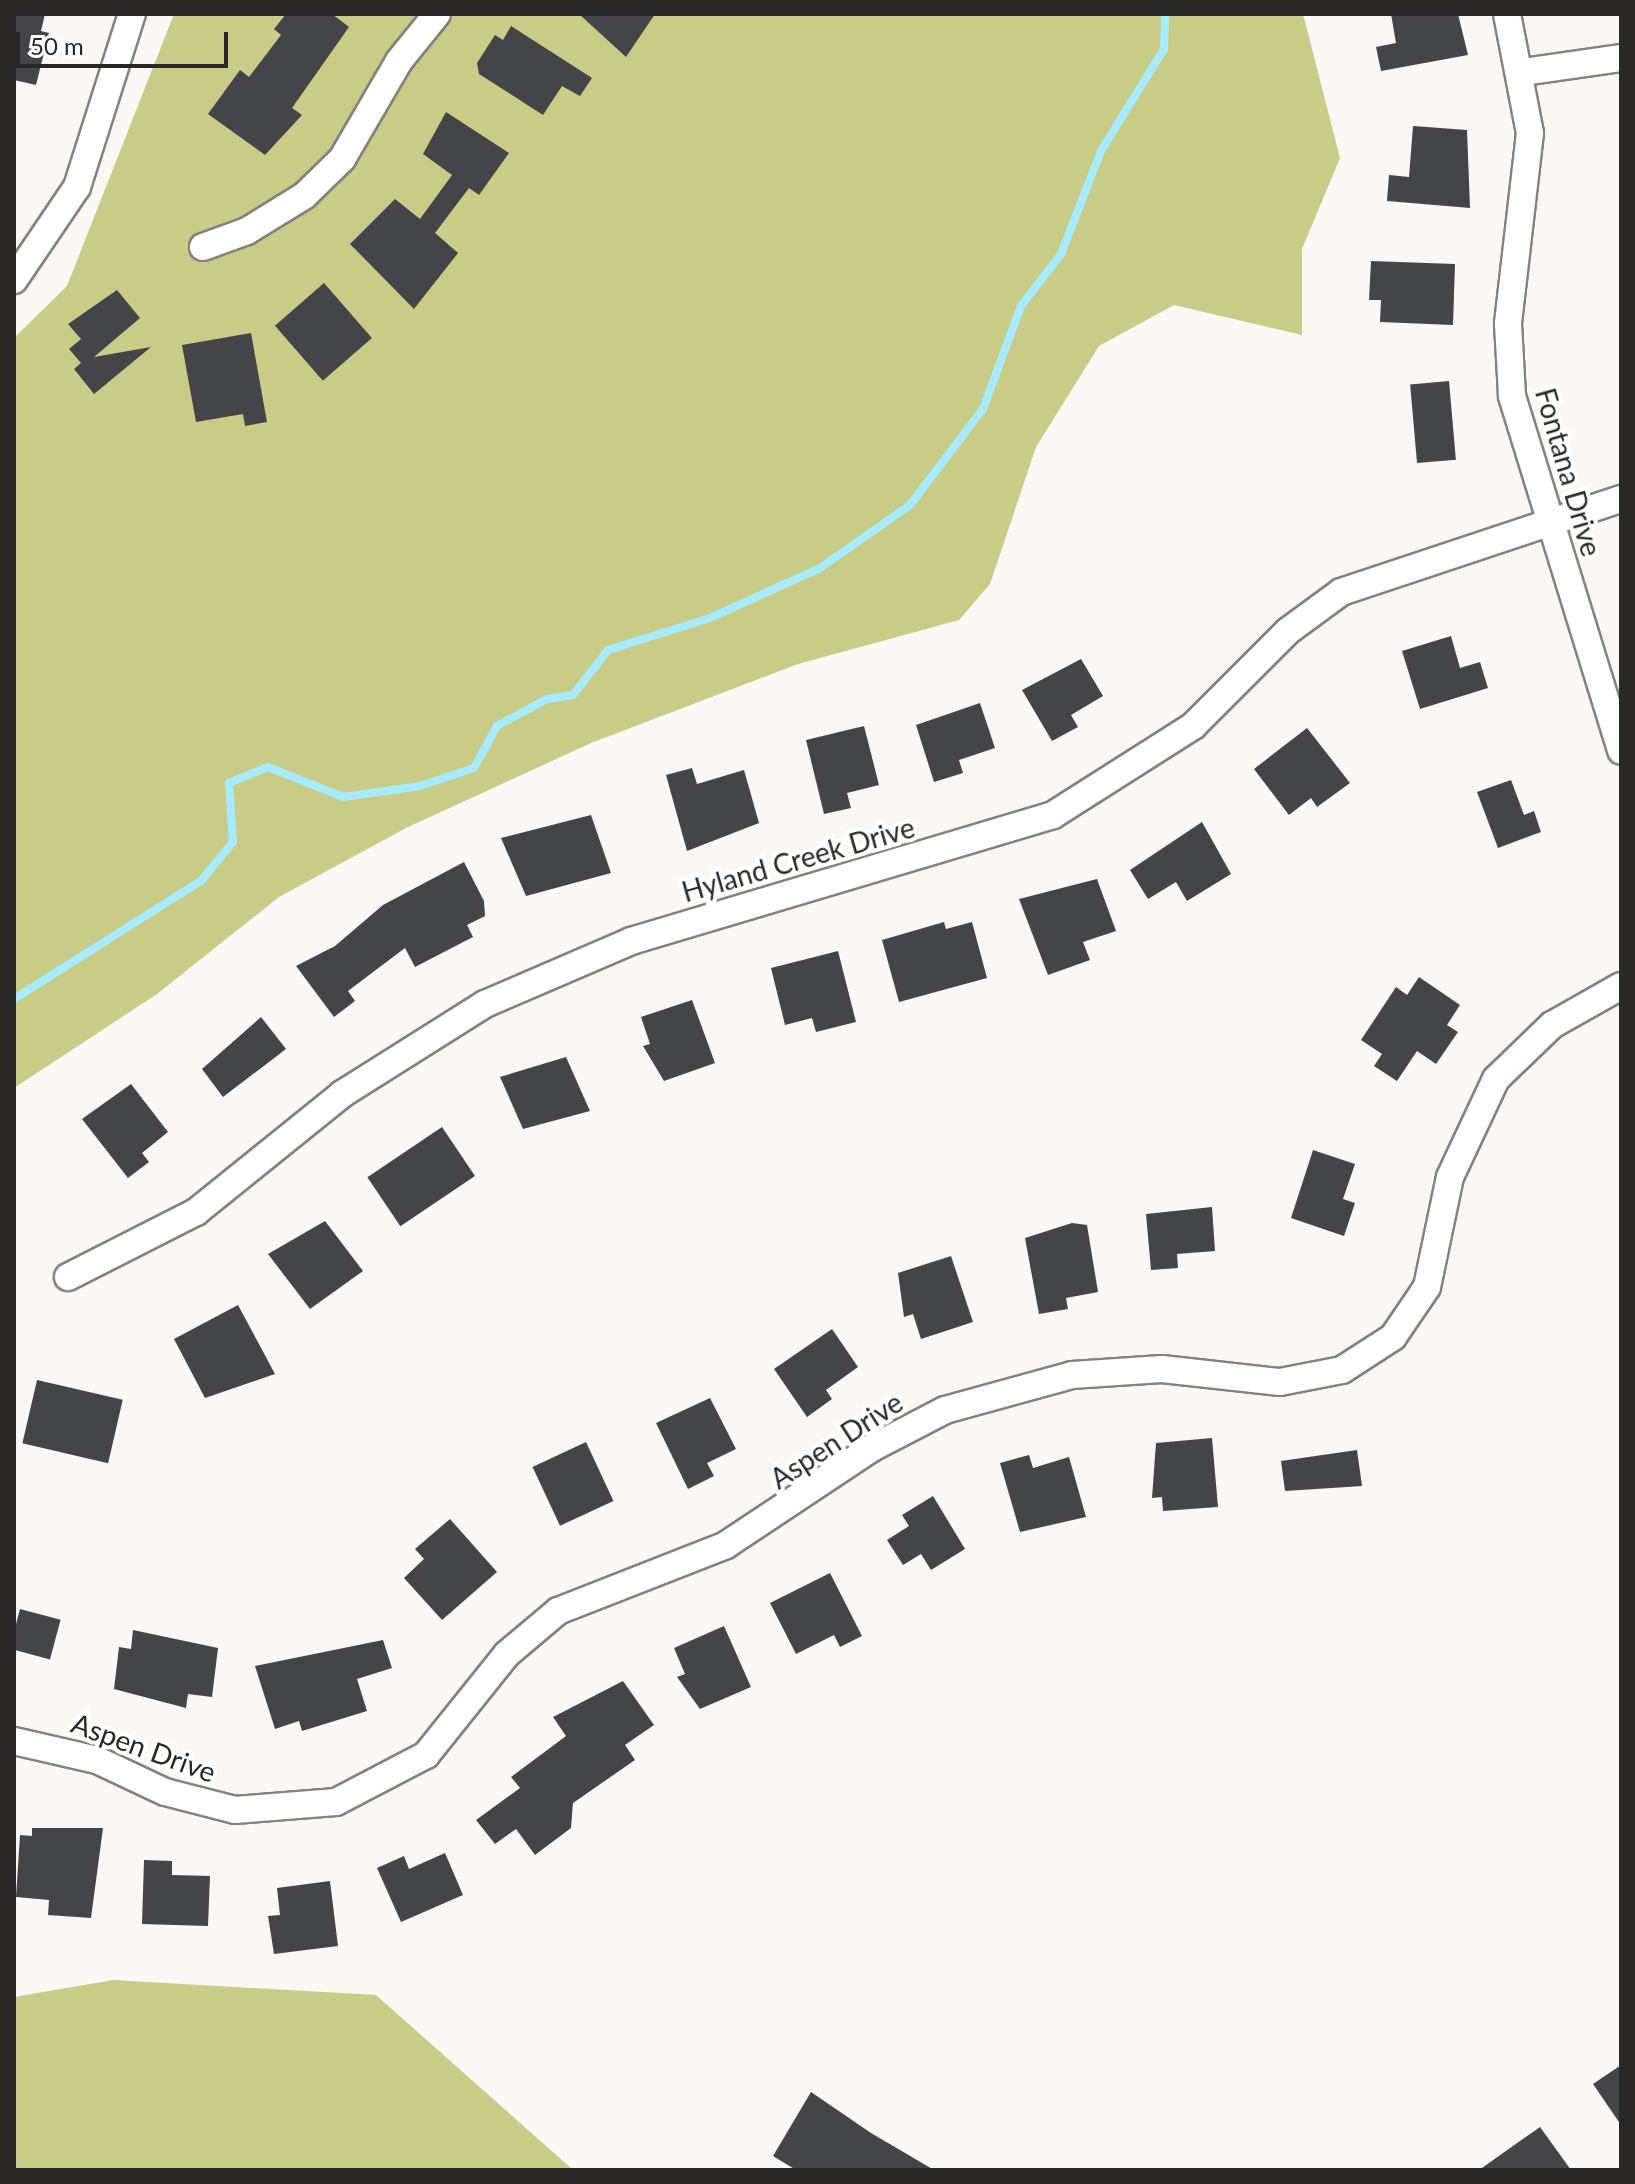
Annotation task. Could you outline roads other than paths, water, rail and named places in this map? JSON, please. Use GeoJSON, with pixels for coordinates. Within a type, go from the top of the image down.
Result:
{"type":"FeatureCollection","features":[{"type":"Feature","properties":{"kind":"street"},"geometry":{"type":"LineString","coordinates":[[14,280],[77,187],[132,14]]}},
{"type":"Feature","properties":{"kind":"street"},"geometry":{"type":"LineString","coordinates":[[203,247],[247,231],[304,196],[342,159],[399,61],[437,14]]}},
{"type":"Feature","properties":{"kind":"street","name":"Fontana Drive"},"geometry":{"type":"LineString","coordinates":[[1507,14],[1523,72],[1529,170],[1509,361],[1547,520],[1621,751]]}},
{"type":"Feature","properties":{"kind":"street"},"geometry":{"type":"LineString","coordinates":[[1523,72],[1621,58]]}},
{"type":"Feature","properties":{"kind":"street","name":"Hyland Creek Drive"},"geometry":{"type":"LineString","coordinates":[[68,1277],[196,1212],[342,1094],[485,1004],[631,941],[1053,815],[1193,726],[1288,631],[1341,592],[1547,520],[1621,499]]}},
{"type":"Feature","properties":{"kind":"street","name":"Aspen Drive"},"geometry":{"type":"LineString","coordinates":[[14,1741],[97,1760],[165,1792],[235,1810],[336,1802],[426,1755],[507,1654],[558,1611],[737,1539],[872,1448],[945,1410],[1072,1375],[1162,1369],[1280,1382],[1342,1370],[1393,1337],[1427,1287],[1453,1165],[1496,1079],[1552,1025],[1621,986]]}},
{"type":"Feature","properties":{"kind":"waterway"},"geometry":{"type":"LineString","coordinates":[[14,999],[201,881],[233,842],[229,783],[268,767],[343,797],[420,786],[474,768],[497,726],[547,699],[573,695],[608,650],[710,618],[820,568],[910,505],[983,409],[1021,306],[1061,254],[1101,151],[1164,49],[1165,14]]}}]}
